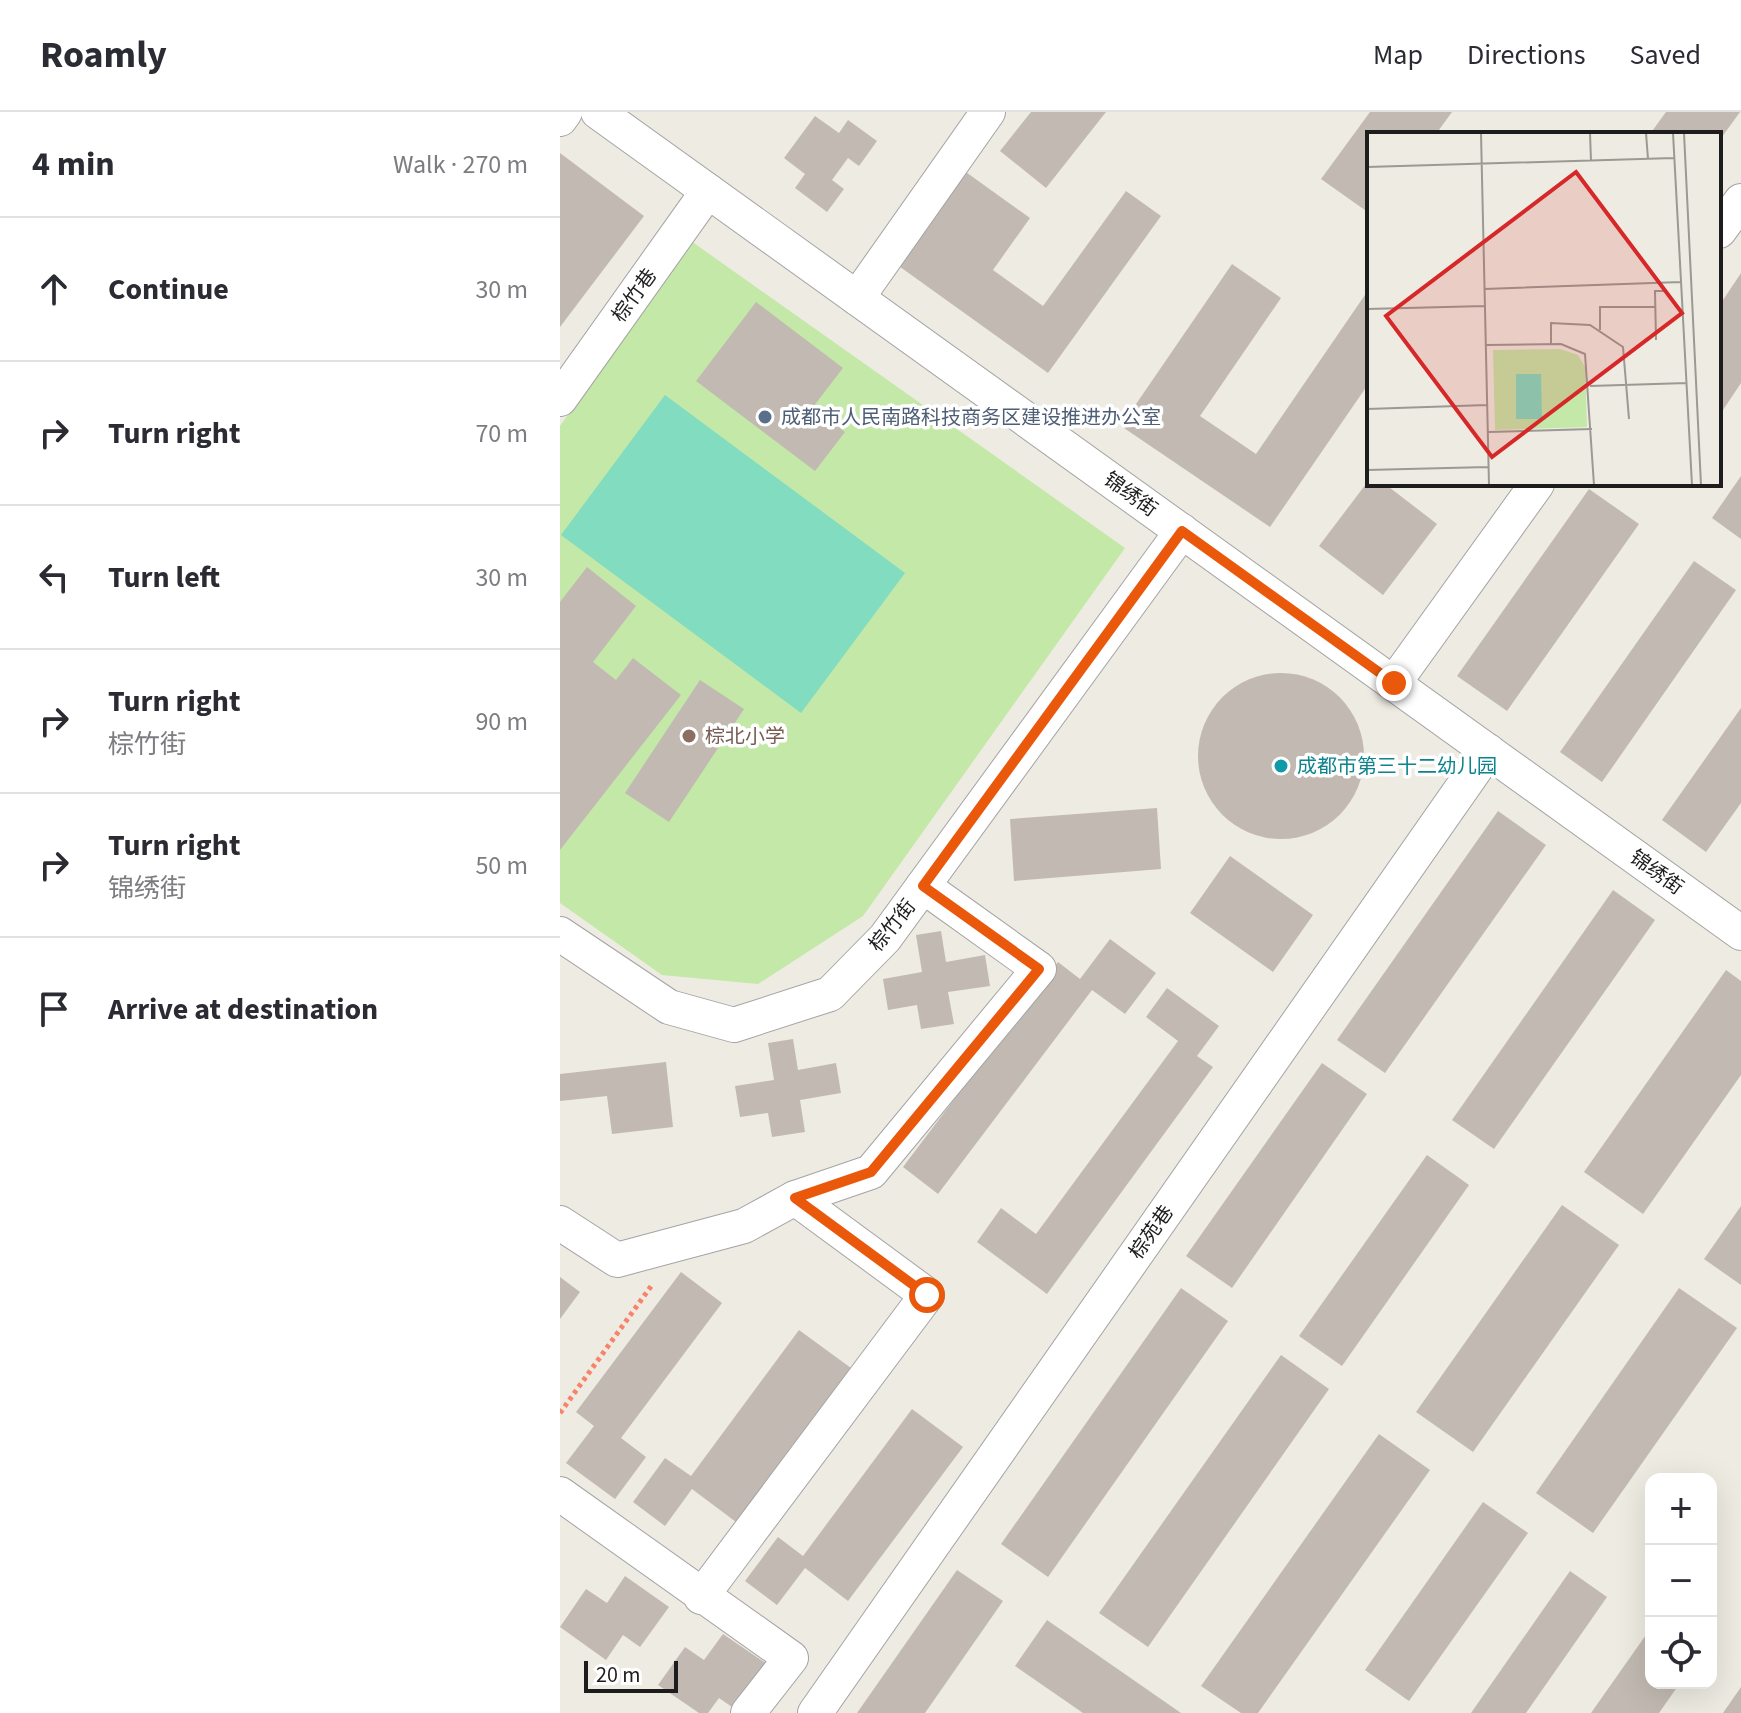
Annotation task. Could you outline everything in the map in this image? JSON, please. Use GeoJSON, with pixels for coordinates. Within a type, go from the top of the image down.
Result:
{"type":"FeatureCollection","features":[{"type":"Feature","properties":{"kind":"street"},"geometry":{"type":"LineString","coordinates":[[560,119],[565,112]]}},
{"type":"Feature","properties":{"kind":"street","name":"锦绣街"},"geometry":{"type":"LineString","coordinates":[[598,112],[1741,933]]}},
{"type":"Feature","properties":{"kind":"street"},"geometry":{"type":"LineString","coordinates":[[857,298],[988,112]]}},
{"type":"Feature","properties":{"kind":"street","name":"棕竹巷"},"geometry":{"type":"LineString","coordinates":[[560,399],[708,191]]}},
{"type":"Feature","properties":{"kind":"street"},"geometry":{"type":"LineString","coordinates":[[1721,228],[1741,201]]}},
{"type":"Feature","properties":{"kind":"street"},"geometry":{"type":"LineString","coordinates":[[1394,683],[1536,486]]}},
{"type":"Feature","properties":{"kind":"street","name":"棕竹街"},"geometry":{"type":"LineString","coordinates":[[560,934],[669,1007],[734,1025],[830,994],[885,938],[1182,531]]}},
{"type":"Feature","properties":{"kind":"street","name":"棕苑巷"},"geometry":{"type":"LineString","coordinates":[[815,1713],[1488,751]]}},
{"type":"Feature","properties":{"kind":"street"},"geometry":{"type":"LineString","coordinates":[[560,1223],[617,1260],[744,1226],[795,1198],[871,1172],[1039,969],[923,886]]}},
{"type":"Feature","properties":{"kind":"street"},"geometry":{"type":"LineString","coordinates":[[701,1597],[927,1295],[795,1198]]}},
{"type":"Feature","properties":{"kind":"street"},"geometry":{"type":"LineString","coordinates":[[560,1494],[791,1658],[748,1713]]}},
{"type":"Feature","properties":{"kind":"path"},"geometry":{"type":"LineString","coordinates":[[560,1413],[683,1242]]}},
{"type":"Feature","properties":{"kind":"green space"},"geometry":{"type":"Polygon","coordinates":[[[691,241],[1125,548],[863,916],[758,984],[662,975],[560,903],[560,426],[691,241]]]}},
{"type":"Feature","properties":{"kind":"green space"},"geometry":{"type":"Polygon","coordinates":[[[665,395],[905,573],[801,713],[561,535],[665,395]]]}},
{"type":"Feature","properties":{"kind":"building"},"geometry":{"type":"Polygon","coordinates":[[[1031,112],[1106,112],[1046,188],[1000,151],[1031,112]]]}},
{"type":"Feature","properties":{"kind":"building"},"geometry":{"type":"Polygon","coordinates":[[[1370,112],[1452,112],[1437,132],[1367,132],[1367,212],[1321,179],[1370,112]]]}},
{"type":"Feature","properties":{"kind":"building"},"geometry":{"type":"Polygon","coordinates":[[[1666,112],[1740,112],[1721,138],[1721,132],[1651,132],[1666,112]]]}},
{"type":"Feature","properties":{"kind":"building"},"geometry":{"type":"Polygon","coordinates":[[[815,116],[839,133],[848,120],[877,141],[859,166],[848,158],[832,180],[844,189],[827,212],[795,188],[805,174],[784,158],[815,116]]]}},
{"type":"Feature","properties":{"kind":"building"},"geometry":{"type":"Polygon","coordinates":[[[560,153],[644,216],[560,327],[560,153]]]}},
{"type":"Feature","properties":{"kind":"building"},"geometry":{"type":"Polygon","coordinates":[[[963,170],[1030,218],[993,270],[1043,306],[1126,191],[1161,216],[1048,373],[896,264],[963,170]]]}},
{"type":"Feature","properties":{"kind":"building"},"geometry":{"type":"Polygon","coordinates":[[[1232,264],[1281,298],[1200,416],[1256,454],[1367,292],[1367,386],[1270,527],[1121,426],[1232,264]]]}},
{"type":"Feature","properties":{"kind":"building"},"geometry":{"type":"Polygon","coordinates":[[[1741,273],[1741,383],[1721,413],[1721,303],[1741,273]]]}},
{"type":"Feature","properties":{"kind":"building"},"geometry":{"type":"Polygon","coordinates":[[[756,302],[843,368],[813,407],[845,432],[815,471],[696,381],[756,302]]]}},
{"type":"Feature","properties":{"kind":"building"},"geometry":{"type":"Polygon","coordinates":[[[1741,476],[1741,539],[1712,518],[1741,476]]]}},
{"type":"Feature","properties":{"kind":"building"},"geometry":{"type":"Polygon","coordinates":[[[1367,483],[1367,486],[1388,486],[1437,524],[1383,595],[1319,546],[1367,483]]]}},
{"type":"Feature","properties":{"kind":"building"},"geometry":{"type":"Polygon","coordinates":[[[1589,489],[1639,524],[1507,711],[1457,676],[1589,489]]]}},
{"type":"Feature","properties":{"kind":"building"},"geometry":{"type":"Polygon","coordinates":[[[1694,561],[1736,590],[1602,782],[1560,752],[1694,561]]]}},
{"type":"Feature","properties":{"kind":"building"},"geometry":{"type":"Polygon","coordinates":[[[587,567],[636,606],[593,662],[616,680],[633,658],[681,695],[560,850],[560,602],[587,567]]]}},
{"type":"Feature","properties":{"kind":"building","name":"成都市第三十二幼儿园"},"geometry":{"type":"Polygon","coordinates":[[[1281,673],[1313,679],[1340,697],[1358,724],[1364,756],[1358,788],[1340,815],[1313,833],[1281,839],[1249,833],[1222,815],[1204,788],[1198,756],[1204,724],[1222,697],[1249,679],[1281,673]]]}},
{"type":"Feature","properties":{"kind":"building"},"geometry":{"type":"Polygon","coordinates":[[[700,680],[744,709],[669,822],[625,793],[700,680]]]}},
{"type":"Feature","properties":{"kind":"building"},"geometry":{"type":"Polygon","coordinates":[[[1741,708],[1741,803],[1706,852],[1662,820],[1741,708]]]}},
{"type":"Feature","properties":{"kind":"building"},"geometry":{"type":"Polygon","coordinates":[[[1157,808],[1161,869],[1014,881],[1010,819],[1157,808]]]}},
{"type":"Feature","properties":{"kind":"building"},"geometry":{"type":"Polygon","coordinates":[[[1498,811],[1546,845],[1385,1073],[1337,1040],[1498,811]]]}},
{"type":"Feature","properties":{"kind":"building"},"geometry":{"type":"Polygon","coordinates":[[[1230,856],[1313,915],[1273,972],[1190,913],[1230,856]]]}},
{"type":"Feature","properties":{"kind":"building"},"geometry":{"type":"Polygon","coordinates":[[[1613,890],[1655,920],[1494,1149],[1452,1120],[1613,890]]]}},
{"type":"Feature","properties":{"kind":"building"},"geometry":{"type":"Polygon","coordinates":[[[941,931],[946,962],[985,955],[990,986],[948,992],[954,1024],[921,1029],[917,1005],[888,1010],[883,979],[922,972],[916,935],[941,931]]]}},
{"type":"Feature","properties":{"kind":"building"},"geometry":{"type":"Polygon","coordinates":[[[1110,939],[1156,973],[1125,1014],[1092,990],[938,1194],[903,1167],[1058,962],[1080,979],[1110,939]]]}},
{"type":"Feature","properties":{"kind":"building"},"geometry":{"type":"Polygon","coordinates":[[[1726,970],[1741,981],[1741,1075],[1643,1214],[1584,1172],[1726,970]]]}},
{"type":"Feature","properties":{"kind":"building"},"geometry":{"type":"Polygon","coordinates":[[[1167,988],[1219,1026],[1197,1056],[1213,1067],[1047,1294],[977,1242],[1001,1208],[1036,1234],[1178,1041],[1146,1017],[1167,988]]]}},
{"type":"Feature","properties":{"kind":"building"},"geometry":{"type":"Polygon","coordinates":[[[793,1039],[798,1070],[836,1063],[841,1093],[800,1100],[805,1132],[772,1137],[768,1113],[740,1117],[735,1086],[774,1080],[768,1043],[793,1039]]]}},
{"type":"Feature","properties":{"kind":"building"},"geometry":{"type":"Polygon","coordinates":[[[666,1062],[673,1127],[612,1134],[607,1096],[560,1101],[560,1074],[666,1062]]]}},
{"type":"Feature","properties":{"kind":"building"},"geometry":{"type":"Polygon","coordinates":[[[1322,1063],[1367,1094],[1232,1288],[1186,1256],[1322,1063]]]}},
{"type":"Feature","properties":{"kind":"building"},"geometry":{"type":"Polygon","coordinates":[[[1427,1155],[1469,1185],[1342,1366],[1299,1336],[1427,1155]]]}},
{"type":"Feature","properties":{"kind":"building"},"geometry":{"type":"Polygon","coordinates":[[[1562,1205],[1619,1245],[1473,1452],[1416,1412],[1562,1205]]]}},
{"type":"Feature","properties":{"kind":"building"},"geometry":{"type":"Polygon","coordinates":[[[1741,1206],[1741,1285],[1704,1259],[1741,1206]]]}},
{"type":"Feature","properties":{"kind":"building"},"geometry":{"type":"Polygon","coordinates":[[[681,1272],[722,1303],[621,1438],[646,1457],[615,1499],[566,1463],[594,1426],[576,1412],[681,1272]]]}},
{"type":"Feature","properties":{"kind":"building"},"geometry":{"type":"Polygon","coordinates":[[[560,1277],[580,1292],[560,1319],[560,1277]]]}},
{"type":"Feature","properties":{"kind":"building"},"geometry":{"type":"Polygon","coordinates":[[[1181,1288],[1228,1321],[1048,1577],[1001,1544],[1181,1288]]]}},
{"type":"Feature","properties":{"kind":"building"},"geometry":{"type":"Polygon","coordinates":[[[1679,1288],[1737,1328],[1593,1533],[1536,1493],[1679,1288]]]}},
{"type":"Feature","properties":{"kind":"building"},"geometry":{"type":"Polygon","coordinates":[[[799,1330],[851,1368],[736,1522],[692,1489],[665,1526],[633,1502],[665,1458],[691,1476],[799,1330]]]}},
{"type":"Feature","properties":{"kind":"building"},"geometry":{"type":"Polygon","coordinates":[[[1281,1355],[1329,1389],[1148,1647],[1099,1613],[1281,1355]]]}},
{"type":"Feature","properties":{"kind":"building"},"geometry":{"type":"Polygon","coordinates":[[[912,1409],[963,1447],[848,1601],[805,1568],[777,1605],[745,1581],[778,1537],[803,1556],[912,1409]]]}},
{"type":"Feature","properties":{"kind":"building"},"geometry":{"type":"Polygon","coordinates":[[[1379,1434],[1430,1470],[1258,1713],[1241,1713],[1201,1686],[1379,1434]]]}},
{"type":"Feature","properties":{"kind":"building"},"geometry":{"type":"Polygon","coordinates":[[[1483,1502],[1528,1533],[1409,1701],[1365,1670],[1483,1502]]]}},
{"type":"Feature","properties":{"kind":"building"},"geometry":{"type":"Polygon","coordinates":[[[957,1570],[1003,1601],[925,1713],[857,1713],[957,1570]]]}},
{"type":"Feature","properties":{"kind":"building"},"geometry":{"type":"Polygon","coordinates":[[[1570,1571],[1607,1597],[1526,1713],[1471,1713],[1570,1571]]]}},
{"type":"Feature","properties":{"kind":"building"},"geometry":{"type":"Polygon","coordinates":[[[625,1576],[669,1607],[640,1647],[623,1635],[606,1660],[560,1627],[586,1589],[607,1603],[625,1576]]]}},
{"type":"Feature","properties":{"kind":"building"},"geometry":{"type":"Polygon","coordinates":[[[1047,1620],[1181,1713],[1083,1713],[1015,1666],[1047,1620]]]}},
{"type":"Feature","properties":{"kind":"building"},"geometry":{"type":"Polygon","coordinates":[[[723,1634],[767,1664],[735,1709],[719,1698],[708,1713],[699,1713],[658,1685],[685,1647],[704,1660],[723,1634]]]}},
{"type":"Feature","properties":{"kind":"building"},"geometry":{"type":"Polygon","coordinates":[[[1645,1636],[1645,1689],[1676,1689],[1659,1713],[1591,1713],[1645,1636]]]}},
{"type":"Feature","properties":{"kind":"building"},"geometry":{"type":"Polygon","coordinates":[[[1741,1687],[1741,1713],[1723,1713],[1741,1687]]]}},
{"type":"Feature","properties":{"kind":"place","name":"成都市人民南路科技商务区建设推进办公室"},"geometry":{"type":"Point","coordinates":[765,417]}},
{"type":"Feature","properties":{"kind":"place","name":"棕北小学"},"geometry":{"type":"Point","coordinates":[689,736]}},
{"type":"Feature","properties":{"kind":"place","name":"成都市第三十二幼儿园"},"geometry":{"type":"Point","coordinates":[1281,766]}},
{"type":"Feature","properties":{"kind":"route"},"geometry":{"type":"LineString","coordinates":[[927,1295],[795,1198],[871,1172],[1039,969],[923,886],[1182,531],[1394,683]]}}]}
